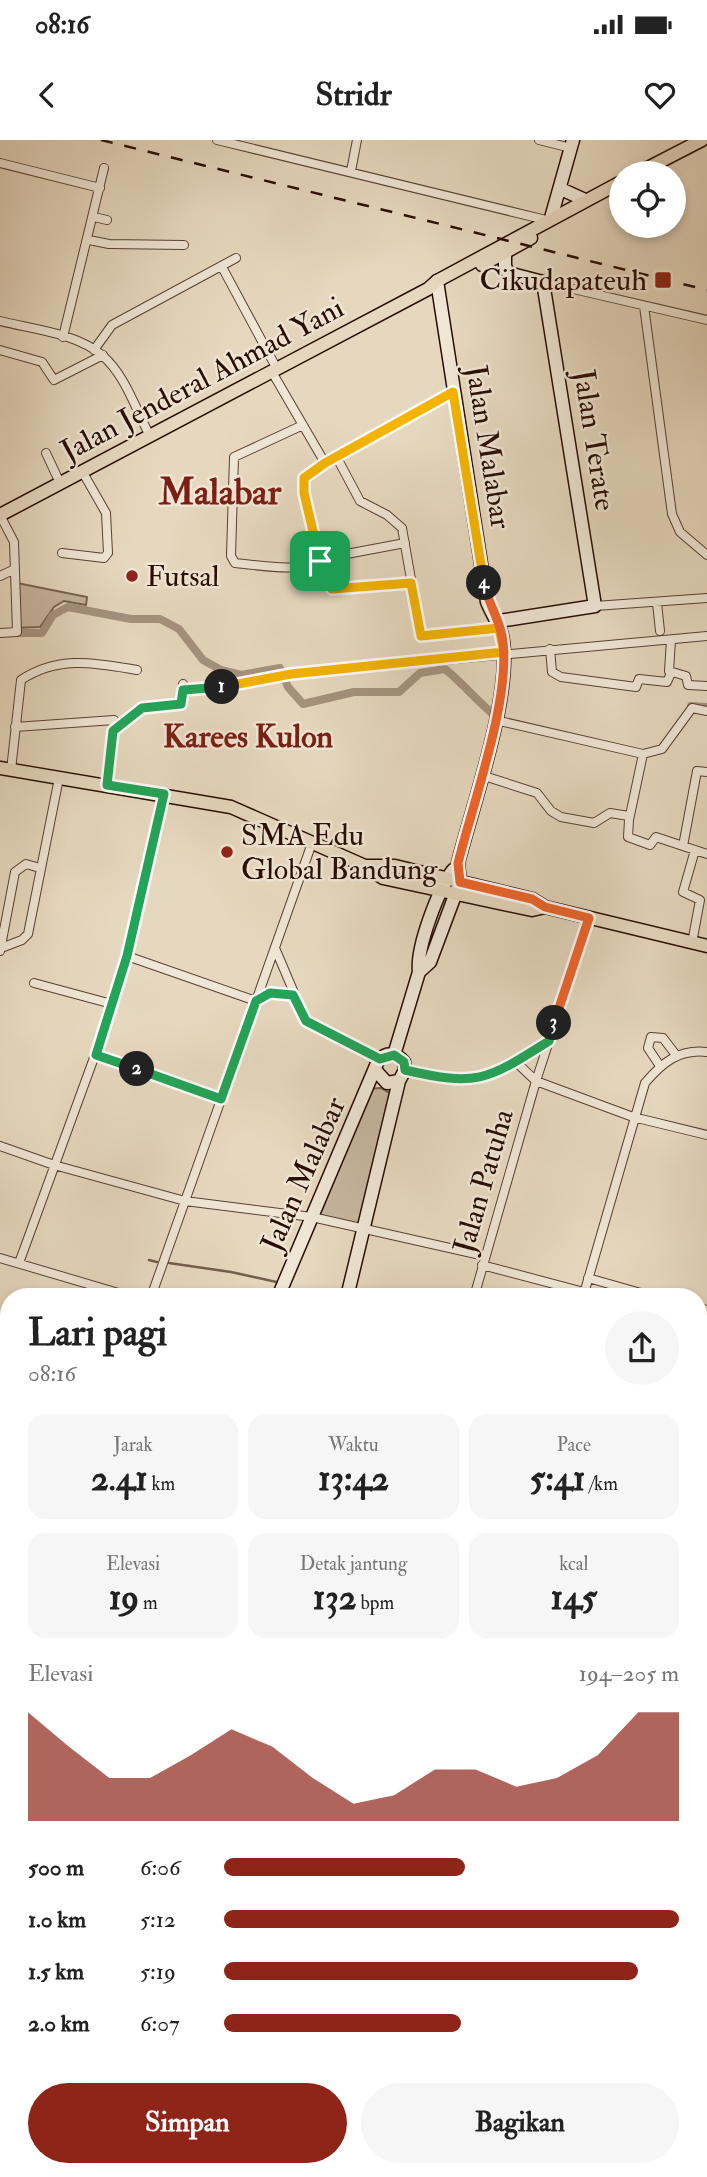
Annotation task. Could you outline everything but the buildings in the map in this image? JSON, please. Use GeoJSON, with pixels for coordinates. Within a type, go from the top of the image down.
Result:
{"type":"FeatureCollection","features":[{"type":"Feature","properties":{"kind":"main road"},"geometry":{"type":"LineString","coordinates":[[661,161],[702,140]]}},
{"type":"Feature","properties":{"kind":"main road"},"geometry":{"type":"LineString","coordinates":[[676,161],[707,145]]}},
{"type":"Feature","properties":{"kind":"main road","name":"Jalan Jenderal Ahmad Yani"},"geometry":{"type":"LineString","coordinates":[[0,515],[435,286],[548,219],[609,188]]}},
{"type":"Feature","properties":{"kind":"main road","name":"Jalan Jenderal Ahmad Yani"},"geometry":{"type":"LineString","coordinates":[[435,286],[505,253],[609,197]]}},
{"type":"Feature","properties":{"kind":"main road"},"geometry":{"type":"LineString","coordinates":[[6,769],[231,807],[365,866],[383,878],[444,885],[532,910],[545,907],[707,946]]}},
{"type":"Feature","properties":{"kind":"street"},"geometry":{"type":"LineString","coordinates":[[218,140],[256,145],[548,219],[561,189],[572,144],[539,140]]}},
{"type":"Feature","properties":{"kind":"street"},"geometry":{"type":"LineString","coordinates":[[351,171],[357,140]]}},
{"type":"Feature","properties":{"kind":"street"},"geometry":{"type":"LineString","coordinates":[[0,163],[100,188]]}},
{"type":"Feature","properties":{"kind":"street"},"geometry":{"type":"LineString","coordinates":[[63,337],[89,240],[104,169]]}},
{"type":"Feature","properties":{"kind":"street"},"geometry":{"type":"LineString","coordinates":[[561,189],[585,200]]}},
{"type":"Feature","properties":{"kind":"street"},"geometry":{"type":"LineString","coordinates":[[94,217],[107,220]]}},
{"type":"Feature","properties":{"kind":"street"},"geometry":{"type":"LineString","coordinates":[[89,240],[109,244],[184,244]]}},
{"type":"Feature","properties":{"kind":"street"},"geometry":{"type":"LineString","coordinates":[[505,253],[508,273],[707,320]]}},
{"type":"Feature","properties":{"kind":"street"},"geometry":{"type":"LineString","coordinates":[[0,350],[42,362],[54,380],[98,353],[112,325],[236,258]]}},
{"type":"Feature","properties":{"kind":"street"},"geometry":{"type":"LineString","coordinates":[[222,267],[325,463]]}},
{"type":"Feature","properties":{"kind":"street","name":"Jalan Terate"},"geometry":{"type":"LineString","coordinates":[[543,282],[595,606]]}},
{"type":"Feature","properties":{"kind":"street","name":"Jalan Malabar"},"geometry":{"type":"LineString","coordinates":[[419,972],[430,962],[458,888],[458,863],[499,703],[504,652],[499,625],[487,602],[435,286]]}},
{"type":"Feature","properties":{"kind":"street"},"geometry":{"type":"LineString","coordinates":[[644,306],[672,514],[680,533],[707,555]]}},
{"type":"Feature","properties":{"kind":"street"},"geometry":{"type":"LineString","coordinates":[[0,321],[63,337],[98,353],[116,370],[150,436]]}},
{"type":"Feature","properties":{"kind":"street"},"geometry":{"type":"LineString","coordinates":[[411,583],[332,589],[327,566],[320,560],[303,486],[304,478],[336,456],[453,392]]}},
{"type":"Feature","properties":{"kind":"street"},"geometry":{"type":"LineString","coordinates":[[303,425],[234,457],[231,556],[235,563],[310,567],[320,560],[405,542]]}},
{"type":"Feature","properties":{"kind":"street"},"geometry":{"type":"LineString","coordinates":[[46,453],[60,483]]}},
{"type":"Feature","properties":{"kind":"street"},"geometry":{"type":"LineString","coordinates":[[336,456],[357,498],[399,524],[405,542],[421,636],[499,625],[595,606],[707,598]]}},
{"type":"Feature","properties":{"kind":"street"},"geometry":{"type":"LineString","coordinates":[[62,553],[104,558],[108,553],[106,513],[82,471]]}},
{"type":"Feature","properties":{"kind":"street"},"geometry":{"type":"LineString","coordinates":[[0,515],[14,542],[17,632],[0,633]]}},
{"type":"Feature","properties":{"kind":"street"},"geometry":{"type":"LineString","coordinates":[[0,576],[13,570]]}},
{"type":"Feature","properties":{"kind":"street"},"geometry":{"type":"LineString","coordinates":[[657,603],[660,631]]}},
{"type":"Feature","properties":{"kind":"street"},"geometry":{"type":"LineString","coordinates":[[113,731],[142,708],[181,704],[183,687],[227,688],[291,674],[504,652],[707,636]]}},
{"type":"Feature","properties":{"kind":"street"},"geometry":{"type":"LineString","coordinates":[[550,649],[552,672],[561,677],[636,687],[639,679],[667,682],[671,673],[671,640]]}},
{"type":"Feature","properties":{"kind":"street"},"geometry":{"type":"LineString","coordinates":[[6,769],[15,727],[20,683],[27,676],[70,661],[137,670]]}},
{"type":"Feature","properties":{"kind":"street"},"geometry":{"type":"LineString","coordinates":[[671,673],[683,675],[691,686],[707,686]]}},
{"type":"Feature","properties":{"kind":"street"},"geometry":{"type":"LineString","coordinates":[[495,720],[643,754],[662,749],[692,708],[707,711]]}},
{"type":"Feature","properties":{"kind":"street"},"geometry":{"type":"LineString","coordinates":[[15,727],[114,720],[107,785]]}},
{"type":"Feature","properties":{"kind":"street"},"geometry":{"type":"LineString","coordinates":[[643,754],[629,816],[629,839],[650,845],[656,837],[707,854]]}},
{"type":"Feature","properties":{"kind":"street"},"geometry":{"type":"LineString","coordinates":[[683,846],[697,771],[707,772]]}},
{"type":"Feature","properties":{"kind":"street"},"geometry":{"type":"LineString","coordinates":[[481,775],[537,793],[551,811],[574,821],[594,823],[610,813],[629,816]]}},
{"type":"Feature","properties":{"kind":"street"},"geometry":{"type":"LineString","coordinates":[[0,950],[22,940],[28,934],[59,778]]}},
{"type":"Feature","properties":{"kind":"street"},"geometry":{"type":"LineString","coordinates":[[19,1263],[96,1055],[127,956],[164,794]]}},
{"type":"Feature","properties":{"kind":"street"},"geometry":{"type":"LineString","coordinates":[[154,1288],[312,843]]}},
{"type":"Feature","properties":{"kind":"street"},"geometry":{"type":"LineString","coordinates":[[692,943],[700,900],[684,895],[683,892],[695,849]]}},
{"type":"Feature","properties":{"kind":"street","name":"Jalan Malabar"},"geometry":{"type":"LineString","coordinates":[[394,1055],[419,972],[417,959],[444,885],[458,863]]}},
{"type":"Feature","properties":{"kind":"street"},"geometry":{"type":"LineString","coordinates":[[0,950],[15,872],[26,864],[40,868]]}},
{"type":"Feature","properties":{"kind":"street","name":"Jalan Patuha"},"geometry":{"type":"LineString","coordinates":[[476,1288],[536,1081],[589,918]]}},
{"type":"Feature","properties":{"kind":"street"},"geometry":{"type":"LineString","coordinates":[[275,948],[306,1021],[379,1065],[387,1083],[402,1075],[479,1079],[516,1062],[549,1041]]}},
{"type":"Feature","properties":{"kind":"street"},"geometry":{"type":"LineString","coordinates":[[127,956],[256,1001],[270,993],[293,995]]}},
{"type":"Feature","properties":{"kind":"street"},"geometry":{"type":"LineString","coordinates":[[34,983],[112,1004]]}},
{"type":"Feature","properties":{"kind":"street"},"geometry":{"type":"LineString","coordinates":[[660,1066],[648,1048],[651,1037],[663,1038],[676,1055]]}},
{"type":"Feature","properties":{"kind":"street"},"geometry":{"type":"LineString","coordinates":[[585,1288],[645,1083],[660,1066],[676,1055],[707,1052]]}},
{"type":"Feature","properties":{"kind":"street"},"geometry":{"type":"LineString","coordinates":[[96,1055],[221,1099]]}},
{"type":"Feature","properties":{"kind":"street"},"geometry":{"type":"LineString","coordinates":[[379,1065],[394,1055],[404,1062],[402,1075]]}},
{"type":"Feature","properties":{"kind":"street"},"geometry":{"type":"LineString","coordinates":[[516,1062],[536,1081],[633,1117],[707,1135]]}},
{"type":"Feature","properties":{"kind":"street","name":"Jalan Malabar"},"geometry":{"type":"LineString","coordinates":[[282,1288],[379,1065]]}},
{"type":"Feature","properties":{"kind":"street","name":"Jalan Malabar"},"geometry":{"type":"LineString","coordinates":[[349,1288],[402,1075]]}},
{"type":"Feature","properties":{"kind":"street"},"geometry":{"type":"LineString","coordinates":[[0,1146],[54,1165],[185,1201],[312,1217],[484,1261],[563,1288]]}},
{"type":"Feature","properties":{"kind":"street"},"geometry":{"type":"LineString","coordinates":[[0,1258],[102,1288]]}},
{"type":"Feature","properties":{"kind":"street"},"geometry":{"type":"LineString","coordinates":[[588,1278],[623,1288]]}},
{"type":"Feature","properties":{"kind":"shaded area"},"geometry":{"type":"Polygon","coordinates":[[[12,582],[87,597],[86,605],[64,601],[54,607],[40,627],[14,628],[12,582]]]}},
{"type":"Feature","properties":{"kind":"shaded area"},"geometry":{"type":"Polygon","coordinates":[[[381,1088],[391,1094],[362,1227],[317,1214],[368,1089],[381,1088]]]}},
{"type":"Feature","properties":{"kind":"waterway"},"geometry":{"type":"LineString","coordinates":[[10,633],[42,633],[53,615],[68,607],[131,619],[160,619],[179,629],[203,660],[221,670],[241,675],[280,668],[288,687],[303,704],[354,692],[399,692],[420,673],[445,669],[498,718]]}},
{"type":"Feature","properties":{"kind":"waterway"},"geometry":{"type":"LineString","coordinates":[[691,706],[707,707]]}},
{"type":"Feature","properties":{"kind":"waterway"},"geometry":{"type":"LineString","coordinates":[[149,1260],[157,1262]]}},
{"type":"Feature","properties":{"kind":"waterway"},"geometry":{"type":"LineString","coordinates":[[169,1263],[281,1283]]}},
{"type":"Feature","properties":{"kind":"railway"},"geometry":{"type":"LineString","coordinates":[[101,140],[707,290]]}},
{"type":"Feature","properties":{"kind":"place","name":"Cikudapateuh"},"geometry":{"type":"Point","coordinates":[663,280]}},
{"type":"Feature","properties":{"kind":"place","name":"Futsal"},"geometry":{"type":"Point","coordinates":[132,576]}},
{"type":"Feature","properties":{"kind":"place","name":"SMA Edu Global Bandung"},"geometry":{"type":"Point","coordinates":[227,852]}},
{"type":"Feature","properties":{"kind":"district","name":"Malabar"},"geometry":{"type":"Point","coordinates":[220,491]}},
{"type":"Feature","properties":{"kind":"district","name":"Karees Kulon"},"geometry":{"type":"Point","coordinates":[248,736]}},
{"type":"Feature","properties":{"kind":"route"},"geometry":{"type":"LineString","coordinates":[[320,561],[304,493],[304,478],[325,463],[453,392],[487,602],[491,613],[499,621],[502,636],[503,644],[504,660],[496,718],[458,863],[460,882],[532,899],[545,907],[589,918],[549,1041],[516,1062],[479,1079],[453,1080],[405,1070],[404,1062],[398,1056],[390,1054],[380,1059],[306,1021],[302,1018],[293,995],[270,993],[256,1001],[221,1099],[96,1055],[127,956],[164,794],[107,785],[113,731],[130,715],[145,706],[181,704],[183,690],[214,686],[227,688],[291,674],[504,652],[503,644],[502,636],[499,628],[421,636],[411,583],[332,589],[327,566],[320,561]]}}]}
